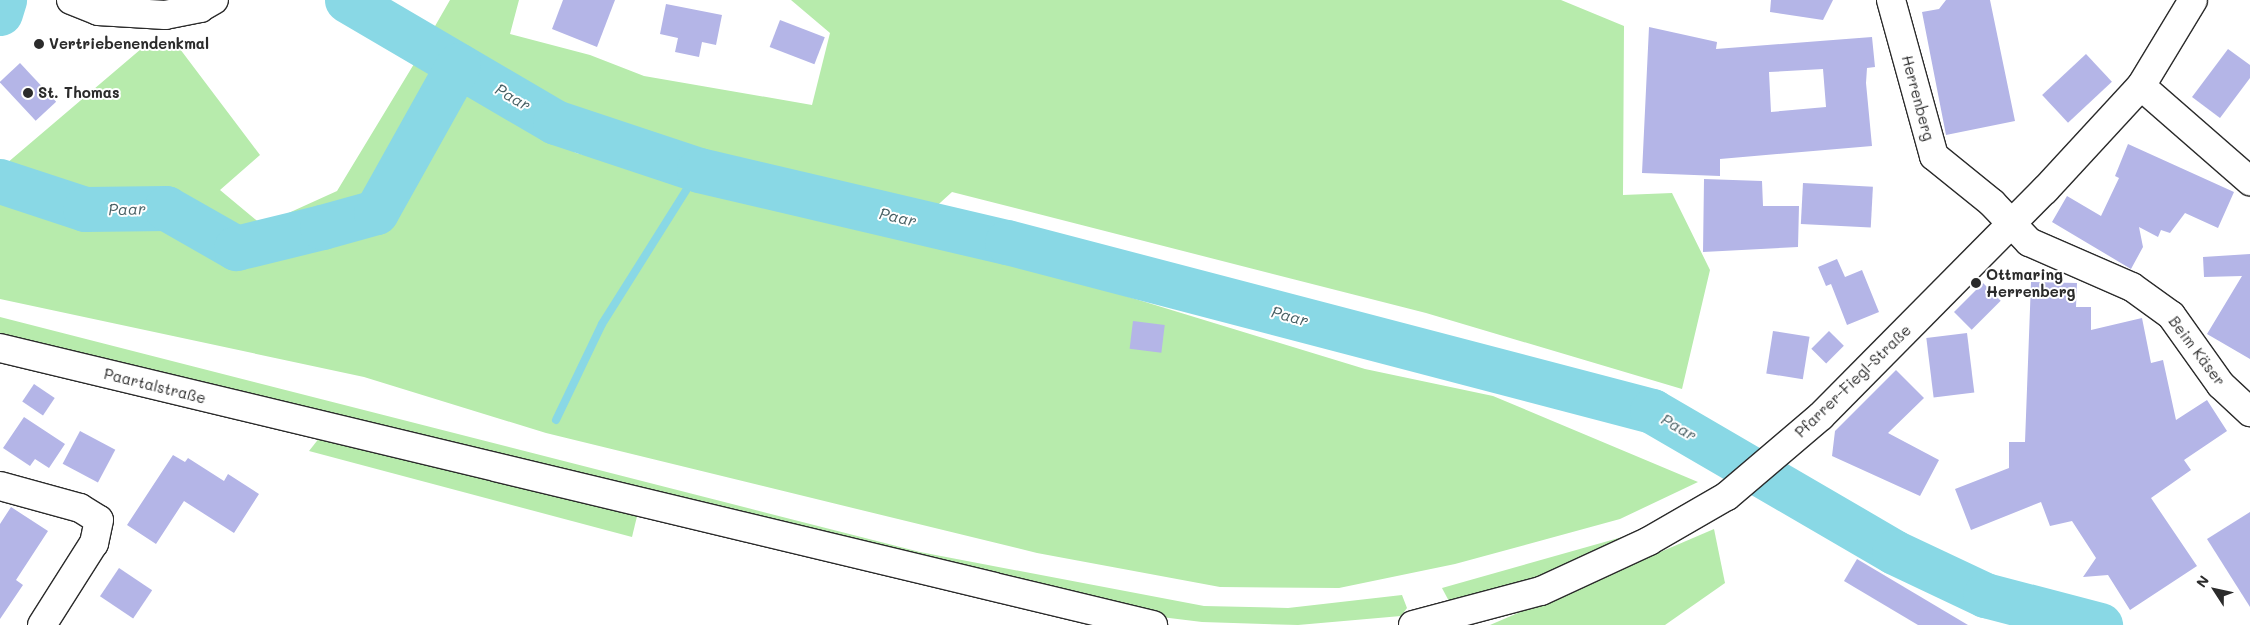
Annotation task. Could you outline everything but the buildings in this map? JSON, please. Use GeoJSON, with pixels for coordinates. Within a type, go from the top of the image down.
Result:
{"type":"FeatureCollection","features":[{"type":"Feature","properties":{"kind":"main road"},"geometry":{"type":"LineString","coordinates":[[71,0],[98,11],[165,15],[200,8],[214,0]]}},
{"type":"Feature","properties":{"kind":"main road","name":"Herrenberg"},"geometry":{"type":"LineString","coordinates":[[1891,0],[1934,156],[1992,203],[2010,224]]}},
{"type":"Feature","properties":{"kind":"main road","name":"Pfarrer-Fiegl-Straße"},"geometry":{"type":"LineString","coordinates":[[1413,625],[1439,623],[1541,591],[1650,541],[1727,496],[1821,416],[2010,224],[2141,86],[2192,0]]}},
{"type":"Feature","properties":{"kind":"main road"},"geometry":{"type":"LineString","coordinates":[[2141,86],[2250,181]]}},
{"type":"Feature","properties":{"kind":"main road","name":"Beim Käser"},"geometry":{"type":"LineString","coordinates":[[2010,224],[2029,242],[2132,287],[2171,315],[2220,385],[2250,412]]}},
{"type":"Feature","properties":{"kind":"main road","name":"Paartalstraße"},"geometry":{"type":"LineString","coordinates":[[0,348],[310,425],[1153,625]]}},
{"type":"Feature","properties":{"kind":"main road"},"geometry":{"type":"LineString","coordinates":[[0,486],[80,508],[99,520],[94,543],[42,625]]}},
{"type":"Feature","properties":{"kind":"green space"},"geometry":{"type":"Polygon","coordinates":[[[450,0],[519,0],[510,34],[590,55],[644,76],[812,105],[830,33],[791,0],[1561,0],[1624,26],[1623,195],[1672,193],[1710,270],[1682,389],[1426,313],[952,192],[919,222],[724,176],[600,137],[427,40],[450,0]]]}},
{"type":"Feature","properties":{"kind":"green space"},"geometry":{"type":"Polygon","coordinates":[[[177,45],[260,155],[220,190],[262,225],[337,191],[417,59],[576,153],[700,181],[941,248],[1001,258],[1365,369],[1493,396],[1698,482],[1620,519],[1455,564],[1339,588],[1220,587],[1037,553],[546,433],[364,377],[0,299],[0,169],[141,49],[177,45]]]}},
{"type":"Feature","properties":{"kind":"green space"},"geometry":{"type":"Polygon","coordinates":[[[0,317],[920,552],[1204,606],[1288,608],[1402,595],[1407,608],[1401,616],[1298,625],[1202,622],[1104,610],[0,340],[0,317]]]}},
{"type":"Feature","properties":{"kind":"green space"},"geometry":{"type":"Polygon","coordinates":[[[324,432],[639,508],[632,537],[309,451],[324,432]]]}},
{"type":"Feature","properties":{"kind":"green space"},"geometry":{"type":"Polygon","coordinates":[[[1714,529],[1725,583],[1665,625],[1490,625],[1714,529]]]}},
{"type":"Feature","properties":{"kind":"green space"},"geometry":{"type":"Polygon","coordinates":[[[1640,532],[1582,561],[1504,591],[1451,605],[1442,588],[1640,532]]]}},
{"type":"Feature","properties":{"kind":"waterway","name":"Paar"},"geometry":{"type":"LineString","coordinates":[[0,13],[4,0]]}},
{"type":"Feature","properties":{"kind":"waterway","name":"Paar"},"geometry":{"type":"LineString","coordinates":[[347,0],[555,122],[699,170],[1007,242],[1652,411],[1894,552],[1985,595],[2100,625]]}},
{"type":"Feature","properties":{"kind":"waterway","name":"Paar"},"geometry":{"type":"LineString","coordinates":[[0,181],[85,209],[166,208],[236,248],[322,227],[376,212],[458,65]]}},
{"type":"Feature","properties":{"kind":"waterway"},"geometry":{"type":"LineString","coordinates":[[556,420],[602,324],[699,170]]}},
{"type":"Feature","properties":{"kind":"place","name":"Vertriebenendenkmal"},"geometry":{"type":"Point","coordinates":[39,44]}},
{"type":"Feature","properties":{"kind":"place","name":"St. Thomas"},"geometry":{"type":"Point","coordinates":[28,93]}},
{"type":"Feature","properties":{"kind":"place","name":"Ottmaring Herrenberg"},"geometry":{"type":"Point","coordinates":[1976,283]}}]}
